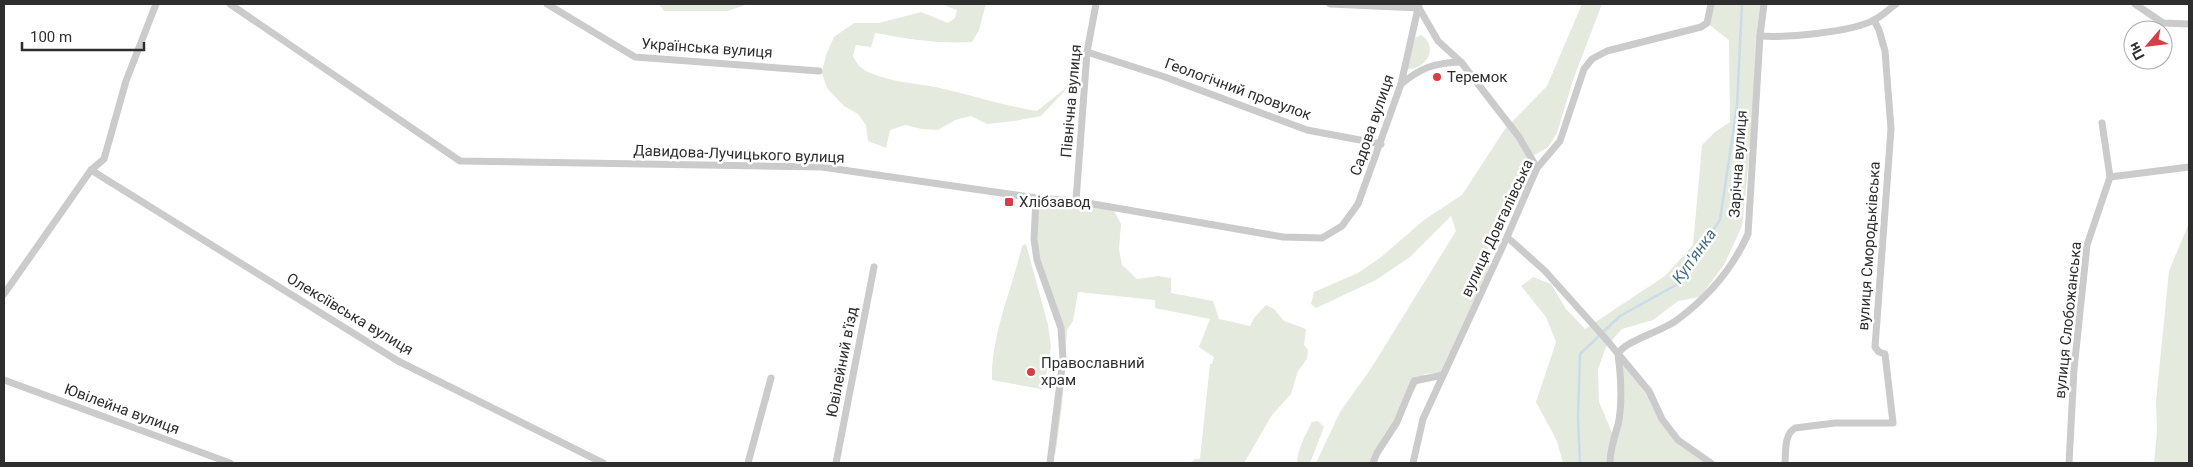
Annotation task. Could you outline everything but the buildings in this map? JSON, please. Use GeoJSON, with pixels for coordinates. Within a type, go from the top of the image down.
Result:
{"type":"FeatureCollection","features":[{"type":"Feature","properties":{"kind":"street"},"geometry":{"type":"LineString","coordinates":[[4,294],[92,170],[104,159],[126,81],[156,4]]}},
{"type":"Feature","properties":{"kind":"street","name":"Давидова-Лучицького вулиця"},"geometry":{"type":"LineString","coordinates":[[230,4],[460,161],[822,167],[1036,198],[1076,201],[1283,237],[1322,238]]}},
{"type":"Feature","properties":{"kind":"street","name":"Українська вулиця"},"geometry":{"type":"LineString","coordinates":[[547,4],[635,57],[819,71]]}},
{"type":"Feature","properties":{"kind":"street","name":"Північна вулиця"},"geometry":{"type":"LineString","coordinates":[[1076,201],[1087,52],[1096,4]]}},
{"type":"Feature","properties":{"kind":"street"},"geometry":{"type":"LineString","coordinates":[[1330,4],[1419,6],[1438,40],[1461,62],[1518,137],[1537,168]]}},
{"type":"Feature","properties":{"kind":"street","name":"вулиця Довгалівська"},"geometry":{"type":"LineString","coordinates":[[1413,463],[1423,419],[1508,237],[1537,168],[1560,141],[1584,69],[1592,59],[1607,51],[1701,27],[1707,23],[1712,4]]}},
{"type":"Feature","properties":{"kind":"street","name":"Зарічна вулиця"},"geometry":{"type":"LineString","coordinates":[[1618,354],[1623,347],[1652,335],[1678,319],[1726,275],[1739,254],[1748,234],[1760,36],[1764,4]]}},
{"type":"Feature","properties":{"kind":"street"},"geometry":{"type":"LineString","coordinates":[[1760,36],[1792,36],[1852,28],[1874,20],[1896,4]]}},
{"type":"Feature","properties":{"kind":"street"},"geometry":{"type":"LineString","coordinates":[[2135,4],[2163,23],[2189,24]]}},
{"type":"Feature","properties":{"kind":"street","name":"Садова вулиця"},"geometry":{"type":"LineString","coordinates":[[1322,238],[1342,226],[1358,204],[1401,84],[1419,6]]}},
{"type":"Feature","properties":{"kind":"street","name":"вулиця Смородьківська"},"geometry":{"type":"LineString","coordinates":[[1785,463],[1787,438],[1791,430],[1795,428],[1835,423],[1893,423],[1885,354],[1879,352],[1875,347],[1891,129],[1885,51],[1874,20]]}},
{"type":"Feature","properties":{"kind":"street","name":"Геологічний провулок"},"geometry":{"type":"LineString","coordinates":[[1087,52],[1166,77],[1307,130],[1381,144]]}},
{"type":"Feature","properties":{"kind":"street"},"geometry":{"type":"LineString","coordinates":[[1401,84],[1424,68],[1432,65],[1461,62]]}},
{"type":"Feature","properties":{"kind":"street","name":"вулиця Слобожанська"},"geometry":{"type":"LineString","coordinates":[[2069,463],[2074,369],[2087,246],[2110,177],[2102,123]]}},
{"type":"Feature","properties":{"kind":"street"},"geometry":{"type":"LineString","coordinates":[[2110,177],[2189,167]]}},
{"type":"Feature","properties":{"kind":"street","name":"Олексіївська вулиця"},"geometry":{"type":"LineString","coordinates":[[92,170],[398,361],[603,463]]}},
{"type":"Feature","properties":{"kind":"street"},"geometry":{"type":"LineString","coordinates":[[1036,198],[1034,239],[1037,260],[1061,328],[1063,359],[1050,463]]}},
{"type":"Feature","properties":{"kind":"street"},"geometry":{"type":"LineString","coordinates":[[1508,237],[1545,271],[1605,338],[1648,391],[1662,419],[1678,440],[1711,463]]}},
{"type":"Feature","properties":{"kind":"street","name":"Ювілейний в'їзд"},"geometry":{"type":"LineString","coordinates":[[836,463],[874,266]]}},
{"type":"Feature","properties":{"kind":"street"},"geometry":{"type":"LineString","coordinates":[[1610,463],[1612,441],[1618,423],[1621,392],[1618,354]]}},
{"type":"Feature","properties":{"kind":"street"},"geometry":{"type":"LineString","coordinates":[[1373,463],[1377,453],[1397,422],[1414,381],[1443,376]]}},
{"type":"Feature","properties":{"kind":"street"},"geometry":{"type":"LineString","coordinates":[[748,463],[771,378]]}},
{"type":"Feature","properties":{"kind":"street","name":"Ювілейна вулиця"},"geometry":{"type":"LineString","coordinates":[[4,380],[230,463]]}},
{"type":"Feature","properties":{"kind":"shaded area"},"geometry":{"type":"Polygon","coordinates":[[[659,4],[748,4],[728,11],[664,11],[659,4]]]}},
{"type":"Feature","properties":{"kind":"shaded area"},"geometry":{"type":"Polygon","coordinates":[[[941,4],[986,4],[979,30],[972,42],[923,40],[875,33],[871,47],[856,45],[853,56],[857,63],[868,72],[885,78],[940,88],[1037,111],[1072,83],[1041,116],[987,124],[971,116],[955,120],[938,130],[905,125],[890,130],[886,148],[868,141],[866,125],[858,114],[844,106],[827,88],[822,73],[826,55],[834,37],[854,23],[879,23],[921,12],[948,23],[955,18],[957,10],[941,4]]]}},
{"type":"Feature","properties":{"kind":"shaded area"},"geometry":{"type":"Polygon","coordinates":[[[1582,4],[1602,4],[1573,80],[1557,133],[1548,147],[1528,159],[1517,196],[1485,254],[1490,250],[1489,267],[1443,372],[1424,374],[1370,463],[1316,463],[1340,412],[1370,370],[1456,231],[1451,216],[1410,257],[1376,280],[1316,308],[1311,304],[1314,292],[1358,273],[1380,258],[1424,220],[1462,195],[1505,129],[1547,86],[1582,4]]]}},
{"type":"Feature","properties":{"kind":"shaded area"},"geometry":{"type":"Polygon","coordinates":[[[1711,4],[1765,4],[1742,226],[1724,265],[1700,297],[1678,301],[1653,320],[1622,329],[1606,347],[1598,369],[1599,402],[1613,435],[1619,410],[1618,354],[1642,382],[1670,431],[1711,463],[1563,463],[1557,441],[1536,402],[1556,342],[1546,317],[1521,286],[1533,277],[1551,284],[1566,309],[1585,329],[1665,276],[1693,245],[1702,145],[1715,132],[1730,122],[1729,40],[1707,23],[1711,4]]]}},
{"type":"Feature","properties":{"kind":"shaded area"},"geometry":{"type":"Polygon","coordinates":[[[1421,35],[1429,45],[1430,51],[1428,56],[1420,66],[1407,69],[1415,38],[1421,35]]]}},
{"type":"Feature","properties":{"kind":"shaded area"},"geometry":{"type":"Polygon","coordinates":[[[1036,198],[1112,207],[1121,224],[1119,249],[1122,265],[1137,279],[1158,276],[1171,278],[1171,293],[1213,301],[1219,319],[1250,326],[1254,318],[1266,305],[1274,309],[1284,321],[1306,329],[1304,345],[1308,350],[1307,359],[1298,371],[1291,394],[1272,415],[1244,463],[1191,463],[1195,459],[1200,459],[1210,364],[1212,364],[1214,357],[1199,347],[1210,319],[1155,308],[1155,300],[1078,292],[1073,321],[1067,330],[1062,406],[1055,457],[1057,400],[1063,359],[1061,328],[1038,261],[1036,198]]]}},
{"type":"Feature","properties":{"kind":"shaded area"},"geometry":{"type":"Polygon","coordinates":[[[2189,223],[2189,463],[2154,463],[2157,431],[2156,401],[2169,271],[2189,223]]]}},
{"type":"Feature","properties":{"kind":"shaded area"},"geometry":{"type":"Polygon","coordinates":[[[1026,244],[1048,325],[1051,347],[1045,382],[1041,389],[992,380],[998,329],[1022,246],[1026,244]]]}},
{"type":"Feature","properties":{"kind":"shaded area"},"geometry":{"type":"Polygon","coordinates":[[[1318,421],[1324,427],[1310,463],[1297,463],[1300,447],[1312,422],[1318,421]]]}},
{"type":"Feature","properties":{"kind":"waterway","name":"Куп'янка"},"geometry":{"type":"LineString","coordinates":[[1580,463],[1578,418],[1580,354],[1620,316],[1676,285],[1720,220],[1737,106],[1742,4]]}},
{"type":"Feature","properties":{"kind":"place","name":"Теремок"},"geometry":{"type":"Point","coordinates":[1437,77]}},
{"type":"Feature","properties":{"kind":"place","name":"Хлібзавод"},"geometry":{"type":"Point","coordinates":[1009,202]}},
{"type":"Feature","properties":{"kind":"place","name":"Православний храм"},"geometry":{"type":"Point","coordinates":[1031,372]}}]}
